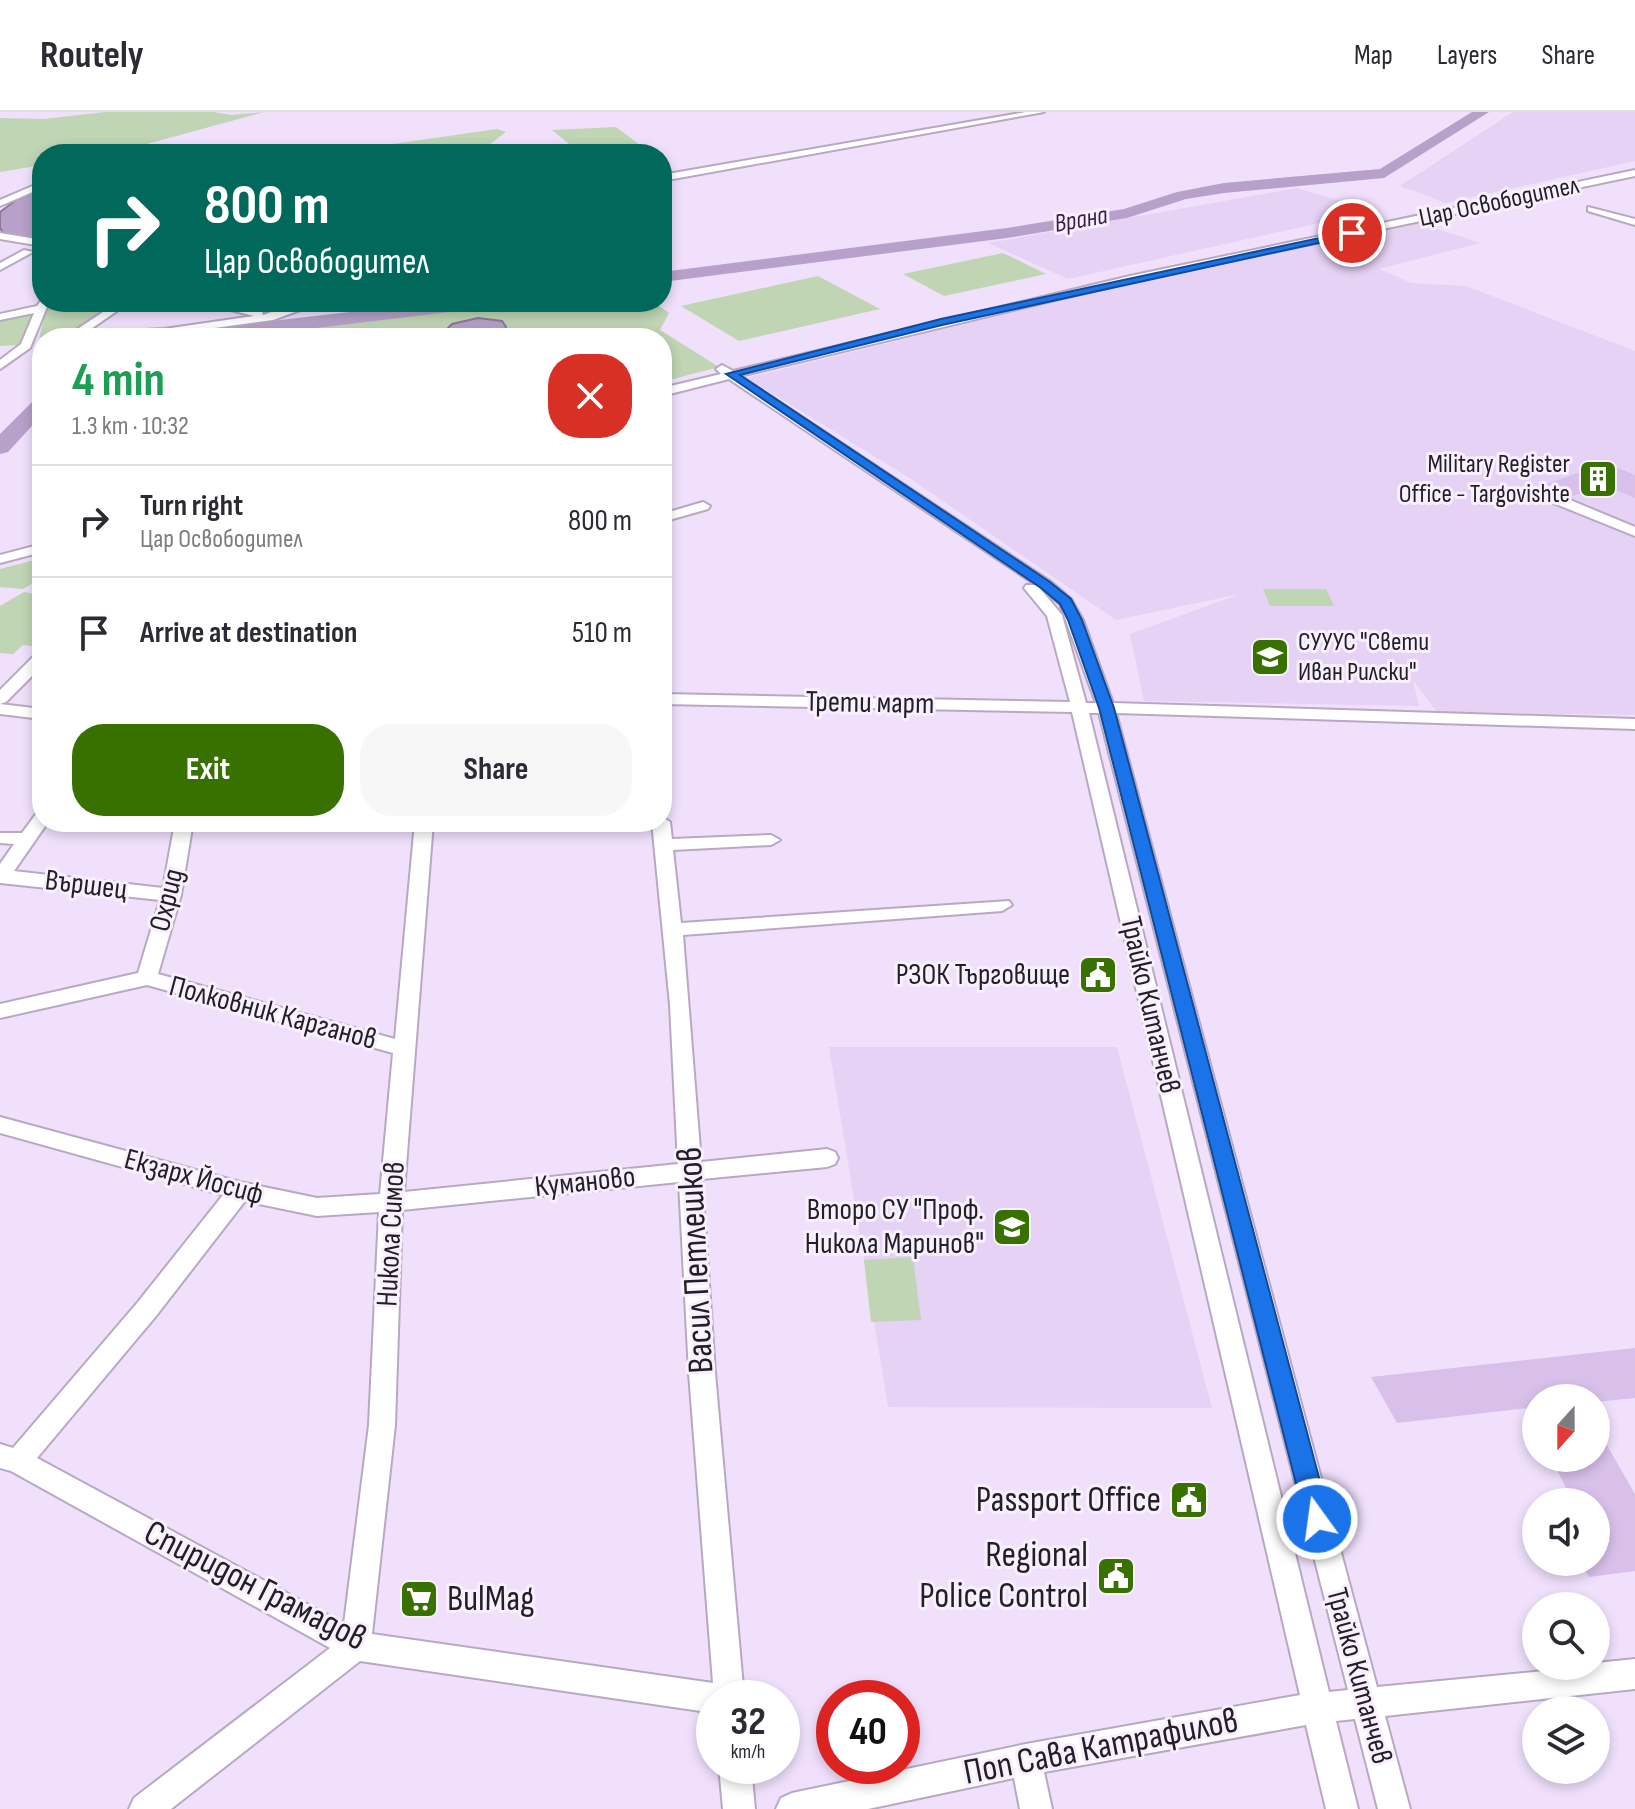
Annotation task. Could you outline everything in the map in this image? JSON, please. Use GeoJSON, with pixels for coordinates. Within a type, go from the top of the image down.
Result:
{"type":"FeatureCollection","features":[{"type":"Feature","properties":{"kind":"street"},"geometry":{"type":"LineString","coordinates":[[672,176],[1040,112]]}},
{"type":"Feature","properties":{"kind":"street","name":"Цар Освободител"},"geometry":{"type":"LineString","coordinates":[[672,382],[1635,171]]}},
{"type":"Feature","properties":{"kind":"street"},"geometry":{"type":"LineString","coordinates":[[0,203],[32,189]]}},
{"type":"Feature","properties":{"kind":"street"},"geometry":{"type":"LineString","coordinates":[[1591,209],[1635,222]]}},
{"type":"Feature","properties":{"kind":"street"},"geometry":{"type":"LineString","coordinates":[[0,236],[32,243]]}},
{"type":"Feature","properties":{"kind":"street"},"geometry":{"type":"LineString","coordinates":[[0,267],[32,250]]}},
{"type":"Feature","properties":{"kind":"street"},"geometry":{"type":"LineString","coordinates":[[28,252],[32,252]]}},
{"type":"Feature","properties":{"kind":"street"},"geometry":{"type":"LineString","coordinates":[[0,317],[32,308]]}},
{"type":"Feature","properties":{"kind":"street"},"geometry":{"type":"LineString","coordinates":[[94,328],[113,312]]}},
{"type":"Feature","properties":{"kind":"street"},"geometry":{"type":"LineString","coordinates":[[101,328],[128,312]]}},
{"type":"Feature","properties":{"kind":"street"},"geometry":{"type":"LineString","coordinates":[[250,312],[273,317]]}},
{"type":"Feature","properties":{"kind":"street"},"geometry":{"type":"LineString","coordinates":[[193,328],[273,317],[285,312]]}},
{"type":"Feature","properties":{"kind":"street"},"geometry":{"type":"LineString","coordinates":[[0,366],[26,346],[32,332]]}},
{"type":"Feature","properties":{"kind":"street"},"geometry":{"type":"LineString","coordinates":[[0,347],[32,344]]}},
{"type":"Feature","properties":{"kind":"street","name":"Цар Освободител"},"geometry":{"type":"LineString","coordinates":[[672,389],[719,374]]}},
{"type":"Feature","properties":{"kind":"street","name":"Трайко Китанчев"},"geometry":{"type":"LineString","coordinates":[[719,374],[1042,597],[1054,615],[1079,707],[1342,1809]]}},
{"type":"Feature","properties":{"kind":"street","name":"Трайко Китанчев"},"geometry":{"type":"LineString","coordinates":[[719,374],[980,538],[1066,602],[1106,708],[1394,1809]]}},
{"type":"Feature","properties":{"kind":"street"},"geometry":{"type":"LineString","coordinates":[[1541,493],[1635,532]]}},
{"type":"Feature","properties":{"kind":"street"},"geometry":{"type":"LineString","coordinates":[[672,515],[703,506]]}},
{"type":"Feature","properties":{"kind":"street"},"geometry":{"type":"LineString","coordinates":[[0,551],[32,543]]}},
{"type":"Feature","properties":{"kind":"street"},"geometry":{"type":"LineString","coordinates":[[0,559],[32,551]]}},
{"type":"Feature","properties":{"kind":"street"},"geometry":{"type":"LineString","coordinates":[[0,699],[32,667]]}},
{"type":"Feature","properties":{"kind":"street","name":"Трети март"},"geometry":{"type":"LineString","coordinates":[[672,699],[1079,707],[1635,724]]}},
{"type":"Feature","properties":{"kind":"street"},"geometry":{"type":"LineString","coordinates":[[0,709],[32,713]]}},
{"type":"Feature","properties":{"kind":"street"},"geometry":{"type":"LineString","coordinates":[[1,876],[32,831]]}},
{"type":"Feature","properties":{"kind":"street","name":"Охрид"},"geometry":{"type":"LineString","coordinates":[[147,978],[171,895],[182,832]]}},
{"type":"Feature","properties":{"kind":"street","name":"Никола Симов"},"geometry":{"type":"LineString","coordinates":[[356,1646],[382,1425],[391,1202],[423,832]]}},
{"type":"Feature","properties":{"kind":"street"},"geometry":{"type":"LineString","coordinates":[[662,834],[771,840]]}},
{"type":"Feature","properties":{"kind":"street","name":"Васил Петлешков"},"geometry":{"type":"LineString","coordinates":[[662,834],[680,1005],[702,1373],[728,1680]]}},
{"type":"Feature","properties":{"kind":"street"},"geometry":{"type":"LineString","coordinates":[[0,838],[26,839]]}},
{"type":"Feature","properties":{"kind":"street","name":"Вършец"},"geometry":{"type":"LineString","coordinates":[[1,876],[171,895]]}},
{"type":"Feature","properties":{"kind":"street"},"geometry":{"type":"LineString","coordinates":[[670,930],[1002,905]]}},
{"type":"Feature","properties":{"kind":"street","name":"Полковник Карганов"},"geometry":{"type":"LineString","coordinates":[[0,1011],[147,978],[405,1049]]}},
{"type":"Feature","properties":{"kind":"street","name":"Екзарх Йосиф"},"geometry":{"type":"LineString","coordinates":[[0,1125],[240,1191],[317,1207],[391,1202]]}},
{"type":"Feature","properties":{"kind":"street","name":"Куманово"},"geometry":{"type":"LineString","coordinates":[[391,1202],[827,1158]]}},
{"type":"Feature","properties":{"kind":"street"},"geometry":{"type":"LineString","coordinates":[[9,1459],[147,1309],[240,1191]]}},
{"type":"Feature","properties":{"kind":"street","name":"Спиридон Грамадов"},"geometry":{"type":"LineString","coordinates":[[9,1459],[356,1646],[696,1695]]}},
{"type":"Feature","properties":{"kind":"street"},"geometry":{"type":"LineString","coordinates":[[145,1809],[356,1646]]}},
{"type":"Feature","properties":{"kind":"street","name":"Поп Сава Катрафилов"},"geometry":{"type":"LineString","coordinates":[[792,1809],[1245,1718],[1635,1674]]}},
{"type":"Feature","properties":{"kind":"street"},"geometry":{"type":"LineString","coordinates":[[1026,1760],[1036,1809]]}},
{"type":"Feature","properties":{"kind":"street"},"geometry":{"type":"LineString","coordinates":[[737,1784],[739,1809]]}},
{"type":"Feature","properties":{"kind":"shaded area"},"geometry":{"type":"Polygon","coordinates":[[[1513,112],[1635,112],[1635,161],[1446,203],[1400,186],[1513,112]]]}},
{"type":"Feature","properties":{"kind":"shaded area"},"geometry":{"type":"Polygon","coordinates":[[[1297,188],[1373,211],[1068,279],[988,243],[1297,188]]]}},
{"type":"Feature","properties":{"kind":"shaded area"},"geometry":{"type":"Polygon","coordinates":[[[32,193],[32,239],[5,235],[0,228],[0,212],[32,193]]]}},
{"type":"Feature","properties":{"kind":"shaded area"},"geometry":{"type":"Polygon","coordinates":[[[1420,223],[1480,243],[1379,269],[1411,283],[1466,286],[1635,351],[1635,715],[1437,712],[1413,680],[1419,706],[1144,701],[1130,634],[1240,594],[1116,620],[908,477],[747,378],[1179,271],[1420,223]]]}},
{"type":"Feature","properties":{"kind":"shaded area"},"geometry":{"type":"Polygon","coordinates":[[[478,318],[502,321],[506,327],[448,328],[452,324],[478,318]]]}},
{"type":"Feature","properties":{"kind":"shaded area","name":"Второ СУ \"Проф. Никола Маринов\""},"geometry":{"type":"Polygon","coordinates":[[[829,1047],[1117,1047],[1212,1408],[888,1407],[829,1047]]]}},
{"type":"Feature","properties":{"kind":"green space"},"geometry":{"type":"Polygon","coordinates":[[[105,112],[214,112],[231,115],[264,112],[147,144],[32,144],[32,167],[0,172],[0,118],[44,119],[105,112]]]}},
{"type":"Feature","properties":{"kind":"green space"},"geometry":{"type":"Polygon","coordinates":[[[616,127],[639,144],[569,144],[552,130],[616,127]]]}},
{"type":"Feature","properties":{"kind":"green space"},"geometry":{"type":"Polygon","coordinates":[[[497,129],[506,132],[490,144],[393,144],[497,129]]]}},
{"type":"Feature","properties":{"kind":"green space"},"geometry":{"type":"Polygon","coordinates":[[[1003,253],[1046,274],[944,296],[903,274],[1003,253]]]}},
{"type":"Feature","properties":{"kind":"green space"},"geometry":{"type":"Polygon","coordinates":[[[818,276],[880,309],[739,341],[681,306],[818,276]]]}},
{"type":"Feature","properties":{"kind":"green space"},"geometry":{"type":"Polygon","coordinates":[[[36,312],[20,345],[0,346],[0,319],[36,312]]]}},
{"type":"Feature","properties":{"kind":"green space"},"geometry":{"type":"Polygon","coordinates":[[[46,312],[106,312],[82,328],[42,328],[46,312]]]}},
{"type":"Feature","properties":{"kind":"green space"},"geometry":{"type":"Polygon","coordinates":[[[414,312],[669,313],[661,328],[267,328],[414,312]]]}},
{"type":"Feature","properties":{"kind":"green space"},"geometry":{"type":"Polygon","coordinates":[[[672,338],[719,367],[672,379],[672,338]]]}},
{"type":"Feature","properties":{"kind":"green space"},"geometry":{"type":"Polygon","coordinates":[[[32,561],[32,584],[23,589],[0,587],[0,569],[32,561]]]}},
{"type":"Feature","properties":{"kind":"green space"},"geometry":{"type":"Polygon","coordinates":[[[1263,589],[1326,589],[1334,606],[1270,606],[1263,589]]]}},
{"type":"Feature","properties":{"kind":"green space"},"geometry":{"type":"Polygon","coordinates":[[[24,592],[32,593],[32,646],[23,645],[13,654],[0,653],[0,606],[24,592]]]}},
{"type":"Feature","properties":{"kind":"green space"},"geometry":{"type":"Polygon","coordinates":[[[913,1257],[921,1320],[871,1322],[864,1260],[913,1257]]]}},
{"type":"Feature","properties":{"kind":"building","name":"Military Register Office - Targovishte"},"geometry":{"type":"Polygon","coordinates":[[[1606,463],[1635,475],[1635,498],[1604,485],[1573,496],[1547,484],[1606,463]]]}},
{"type":"Feature","properties":{"kind":"building"},"geometry":{"type":"Polygon","coordinates":[[[1635,1348],[1635,1398],[1610,1401],[1610,1384],[1522,1384],[1522,1409],[1397,1423],[1371,1377],[1635,1348]]]}},
{"type":"Feature","properties":{"kind":"building"},"geometry":{"type":"Polygon","coordinates":[[[1610,1450],[1635,1494],[1635,1571],[1610,1574],[1610,1488],[1566,1488],[1558,1472],[1610,1472],[1610,1450]]]}},
{"type":"Feature","properties":{"kind":"waterway","name":"Врана"},"geometry":{"type":"LineString","coordinates":[[672,276],[1007,233],[1127,213],[1183,195],[1224,188],[1384,173],[1482,112]]}},
{"type":"Feature","properties":{"kind":"waterway","name":"Врана"},"geometry":{"type":"LineString","coordinates":[[260,328],[393,312]]}},
{"type":"Feature","properties":{"kind":"waterway","name":"Врана"},"geometry":{"type":"LineString","coordinates":[[0,447],[32,413]]}},
{"type":"Feature","properties":{"kind":"place","name":"Military Register Office - Targovishte"},"geometry":{"type":"Point","coordinates":[1598,479]}},
{"type":"Feature","properties":{"kind":"place","name":"СУУУС \"Свети Иван Рилски\""},"geometry":{"type":"Point","coordinates":[1270,657]}},
{"type":"Feature","properties":{"kind":"place","name":"РЗОК Търговище"},"geometry":{"type":"Point","coordinates":[1098,975]}},
{"type":"Feature","properties":{"kind":"place","name":"Второ СУ \"Проф. Никола Маринов\""},"geometry":{"type":"Point","coordinates":[1012,1227]}},
{"type":"Feature","properties":{"kind":"place","name":"Passport Office"},"geometry":{"type":"Point","coordinates":[1189,1500]}},
{"type":"Feature","properties":{"kind":"place","name":"Regional Police Control"},"geometry":{"type":"Point","coordinates":[1116,1576]}},
{"type":"Feature","properties":{"kind":"place","name":"BulMag"},"geometry":{"type":"Point","coordinates":[419,1599]}},
{"type":"Feature","properties":{"kind":"route"},"geometry":{"type":"LineString","coordinates":[[1317,1519],[1106,708],[1066,602],[980,538],[731,374],[1130,279],[1352,233]]}}]}
